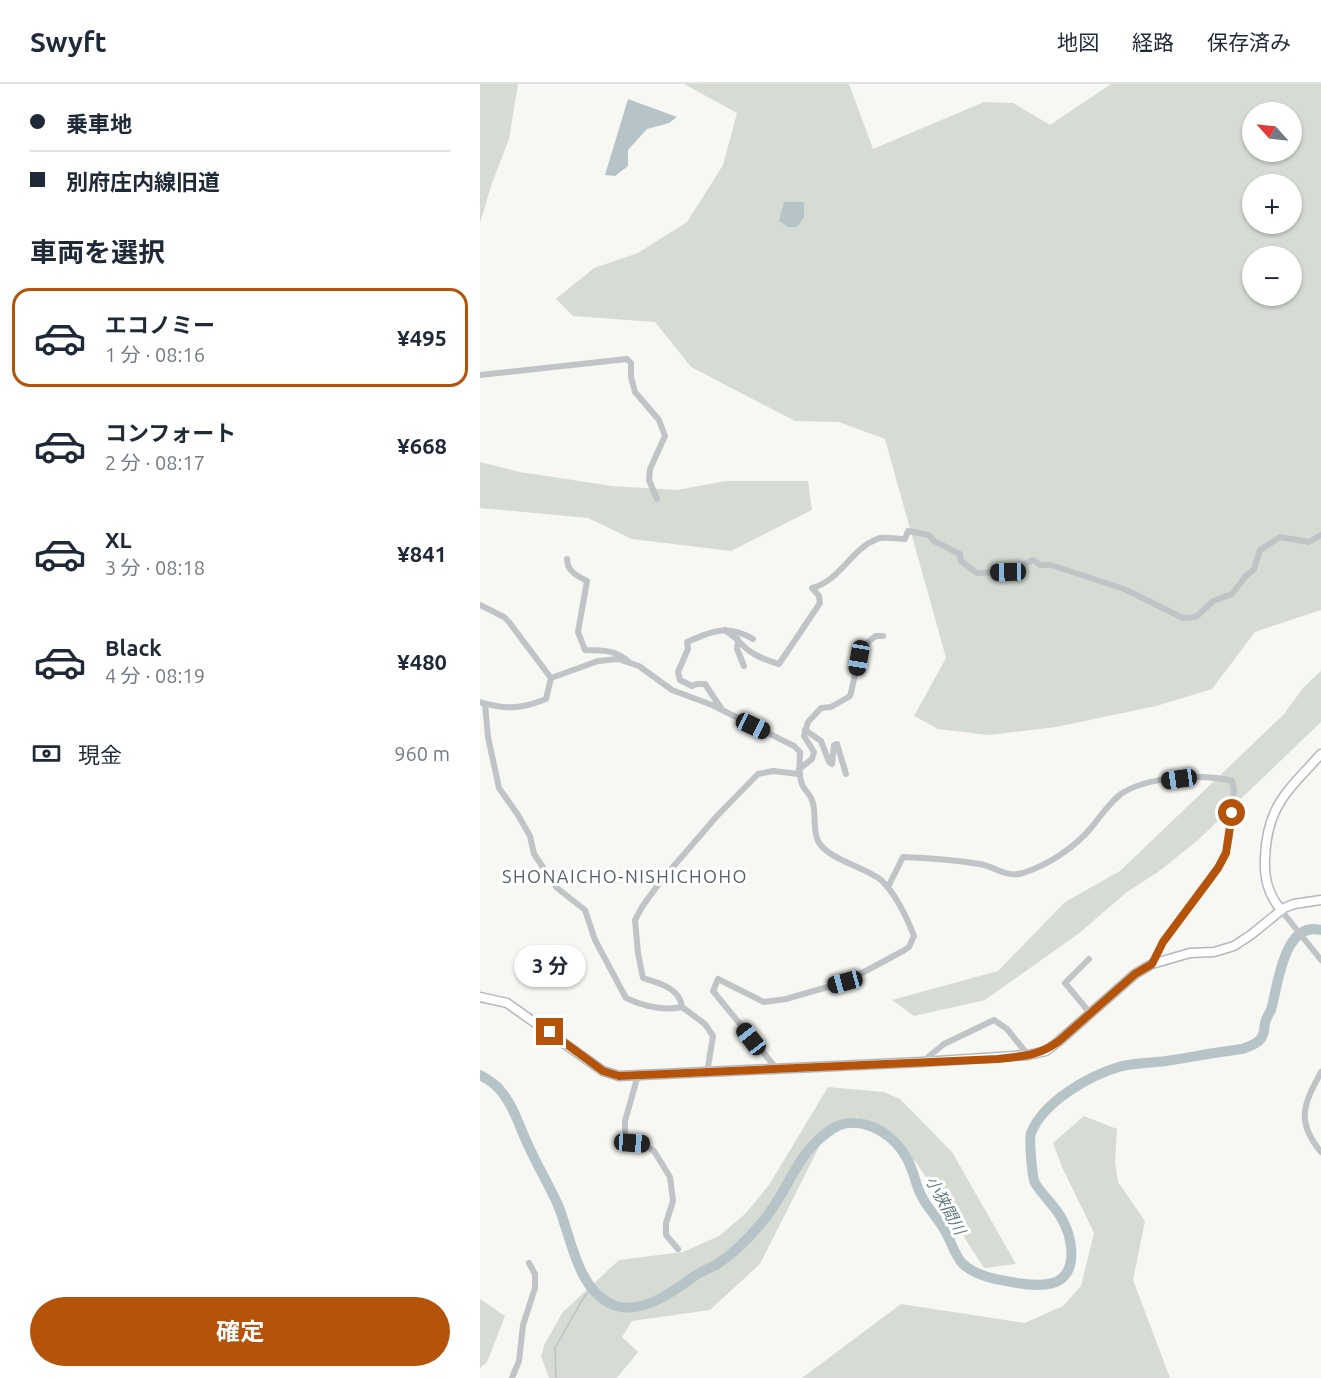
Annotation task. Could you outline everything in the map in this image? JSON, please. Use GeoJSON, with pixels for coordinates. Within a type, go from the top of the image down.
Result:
{"type":"FeatureCollection","features":[{"type":"Feature","properties":{"kind":"street"},"geometry":{"type":"LineString","coordinates":[[480,375],[627,359],[631,363],[635,392],[663,427],[665,436],[650,469],[649,480],[657,500]]}},
{"type":"Feature","properties":{"kind":"street"},"geometry":{"type":"LineString","coordinates":[[724,630],[754,655],[779,664],[820,603],[819,596],[812,588],[822,585],[862,548],[878,538],[905,539],[908,531],[929,535],[934,541],[960,554],[961,561],[977,573],[1008,572],[1033,560],[1040,565],[1051,565],[1103,584],[1124,589],[1183,618],[1196,617],[1214,601],[1232,594],[1254,569],[1260,550],[1280,537],[1309,542],[1321,535]]}},
{"type":"Feature","properties":{"kind":"street"},"geometry":{"type":"LineString","coordinates":[[567,559],[567,566],[576,576],[586,581],[578,632],[585,650],[621,654],[630,663]]}},
{"type":"Feature","properties":{"kind":"street"},"geometry":{"type":"LineString","coordinates":[[480,605],[509,622],[551,678]]}},
{"type":"Feature","properties":{"kind":"street"},"geometry":{"type":"LineString","coordinates":[[726,713],[705,684],[692,686],[680,680],[678,672],[688,649],[687,642],[718,630],[735,630],[753,639]]}},
{"type":"Feature","properties":{"kind":"street"},"geometry":{"type":"LineString","coordinates":[[707,1073],[713,1036],[705,1024],[682,1007],[681,999],[674,990],[644,978],[638,953],[635,920],[678,860],[758,774],[773,771],[799,772],[812,759],[814,752],[804,736],[814,714],[821,708],[831,707],[850,696],[859,658],[865,646],[876,636],[883,636]]}},
{"type":"Feature","properties":{"kind":"street"},"geometry":{"type":"LineString","coordinates":[[738,640],[737,649],[744,666]]}},
{"type":"Feature","properties":{"kind":"street"},"geometry":{"type":"LineString","coordinates":[[551,678],[598,661],[618,659],[639,666],[672,690],[702,700],[794,746],[800,752],[799,772],[802,784],[812,801],[818,841],[825,849],[869,873],[888,887],[909,923],[914,936],[909,946],[845,982],[786,999],[764,1002],[718,979],[713,991],[776,1068]]}},
{"type":"Feature","properties":{"kind":"street"},"geometry":{"type":"LineString","coordinates":[[551,678],[546,699],[527,707],[505,708],[483,703],[499,788],[530,836],[534,854],[557,888],[585,910],[595,940],[626,998],[657,1008],[682,1007]]}},
{"type":"Feature","properties":{"kind":"street"},"geometry":{"type":"LineString","coordinates":[[805,730],[821,741],[829,762],[832,764],[834,745],[837,744],[846,774]]}},
{"type":"Feature","properties":{"kind":"street"},"geometry":{"type":"LineString","coordinates":[[1321,754],[1275,809],[1269,825],[1265,848],[1265,879],[1272,897],[1321,960]]}},
{"type":"Feature","properties":{"kind":"street"},"geometry":{"type":"LineString","coordinates":[[888,887],[903,857],[936,858],[983,864],[1006,874],[1025,872],[1057,857],[1075,844],[1110,804],[1121,794],[1134,788],[1148,783],[1179,779],[1213,777],[1232,781],[1234,790],[1230,837],[1226,853],[1210,881],[1163,942],[1152,964]]}},
{"type":"Feature","properties":{"kind":"street"},"geometry":{"type":"LineString","coordinates":[[480,997],[507,1003],[603,1071],[619,1076],[1028,1055],[1046,1051],[1135,974],[1152,964],[1234,946],[1281,910],[1294,904],[1321,900]]}},
{"type":"Feature","properties":{"kind":"street"},"geometry":{"type":"LineString","coordinates":[[1089,959],[1065,983],[1090,1013]]}},
{"type":"Feature","properties":{"kind":"street"},"geometry":{"type":"LineString","coordinates":[[922,1062],[944,1044],[994,1020],[1007,1029],[1028,1055]]}},
{"type":"Feature","properties":{"kind":"street"},"geometry":{"type":"LineString","coordinates":[[1321,1072],[1306,1104],[1304,1119],[1308,1135],[1321,1152]]}},
{"type":"Feature","properties":{"kind":"street"},"geometry":{"type":"LineString","coordinates":[[638,1076],[625,1122],[625,1137],[632,1143],[644,1144],[654,1151],[670,1177],[673,1201],[666,1223],[666,1235],[678,1249]]}},
{"type":"Feature","properties":{"kind":"street"},"geometry":{"type":"LineString","coordinates":[[512,1378],[519,1361],[523,1325],[535,1288],[535,1274],[529,1263]]}},
{"type":"Feature","properties":{"kind":"shaded area"},"geometry":{"type":"Polygon","coordinates":[[[480,84],[518,84],[509,139],[480,223],[480,84]]]}},
{"type":"Feature","properties":{"kind":"shaded area"},"geometry":{"type":"Polygon","coordinates":[[[684,84],[849,84],[873,149],[984,102],[1013,103],[1050,125],[1111,84],[1321,84],[1321,610],[1255,632],[1212,689],[1156,706],[1056,727],[989,735],[938,729],[914,716],[946,658],[885,439],[839,422],[795,421],[691,367],[655,322],[573,316],[556,299],[594,268],[638,253],[687,222],[723,165],[737,113],[684,84]]]}},
{"type":"Feature","properties":{"kind":"shaded area"},"geometry":{"type":"Polygon","coordinates":[[[628,99],[677,117],[669,123],[647,129],[628,150],[628,166],[615,176],[605,175],[628,99]]]}},
{"type":"Feature","properties":{"kind":"shaded area"},"geometry":{"type":"Polygon","coordinates":[[[784,202],[804,202],[804,217],[797,227],[788,227],[779,221],[784,202]]]}},
{"type":"Feature","properties":{"kind":"shaded area"},"geometry":{"type":"Polygon","coordinates":[[[480,462],[520,472],[612,486],[677,490],[726,481],[808,481],[812,510],[731,551],[632,539],[588,518],[480,508],[480,462]]]}},
{"type":"Feature","properties":{"kind":"shaded area"},"geometry":{"type":"Polygon","coordinates":[[[1321,671],[1321,722],[1198,840],[1158,872],[1127,892],[1078,934],[985,1000],[914,1016],[892,1000],[998,971],[1065,902],[1120,871],[1284,714],[1303,688],[1321,671]]]}},
{"type":"Feature","properties":{"kind":"shaded area"},"geometry":{"type":"Polygon","coordinates":[[[828,1087],[884,1092],[900,1099],[952,1152],[1016,1264],[984,1268],[916,1162],[857,1117],[820,1145],[760,1264],[710,1310],[632,1321],[622,1337],[638,1352],[617,1378],[549,1378],[541,1356],[545,1343],[563,1312],[619,1260],[683,1252],[719,1236],[746,1213],[769,1185],[828,1087]]]}},
{"type":"Feature","properties":{"kind":"shaded area"},"geometry":{"type":"Polygon","coordinates":[[[1084,1116],[1117,1129],[1115,1162],[1118,1182],[1145,1221],[1133,1280],[1170,1378],[802,1378],[901,1304],[1025,1323],[1063,1306],[1081,1286],[1094,1233],[1053,1143],[1084,1116]]]}},
{"type":"Feature","properties":{"kind":"shaded area"},"geometry":{"type":"Polygon","coordinates":[[[480,1299],[505,1316],[487,1362],[480,1368],[480,1299]]]}},
{"type":"Feature","properties":{"kind":"waterway","name":"小狭間川"},"geometry":{"type":"LineString","coordinates":[[480,1075],[496,1085],[505,1096],[558,1205],[583,1274],[599,1296],[611,1304],[633,1307],[655,1301],[722,1261],[741,1245],[763,1221],[806,1153],[815,1143],[837,1126],[848,1123],[871,1126],[881,1131],[899,1147],[906,1157],[918,1189],[963,1264],[981,1275],[996,1279],[1046,1284],[1057,1282],[1066,1273],[1070,1266],[1071,1250],[1068,1233],[1062,1219],[1035,1183],[1030,1137],[1037,1121],[1046,1110],[1069,1091],[1109,1070],[1127,1065],[1242,1049],[1256,1043],[1264,1033],[1265,1021],[1271,1010],[1284,958],[1290,945],[1298,935],[1308,930],[1321,930]]}},
{"type":"Feature","properties":{"kind":"waterway"},"geometry":{"type":"LineString","coordinates":[[556,1378],[555,1348],[584,1297],[592,1288]]}},
{"type":"Feature","properties":{"kind":"district","name":"SHONAICHO-NISHICHOHO"},"geometry":{"type":"Point","coordinates":[625,876]}},
{"type":"Feature","properties":{"kind":"route"},"geometry":{"type":"LineString","coordinates":[[550,1032],[587,1061],[603,1071],[619,1076],[998,1059],[1046,1051],[1135,974],[1152,964],[1163,942],[1210,881],[1226,853],[1232,813]]}}]}
